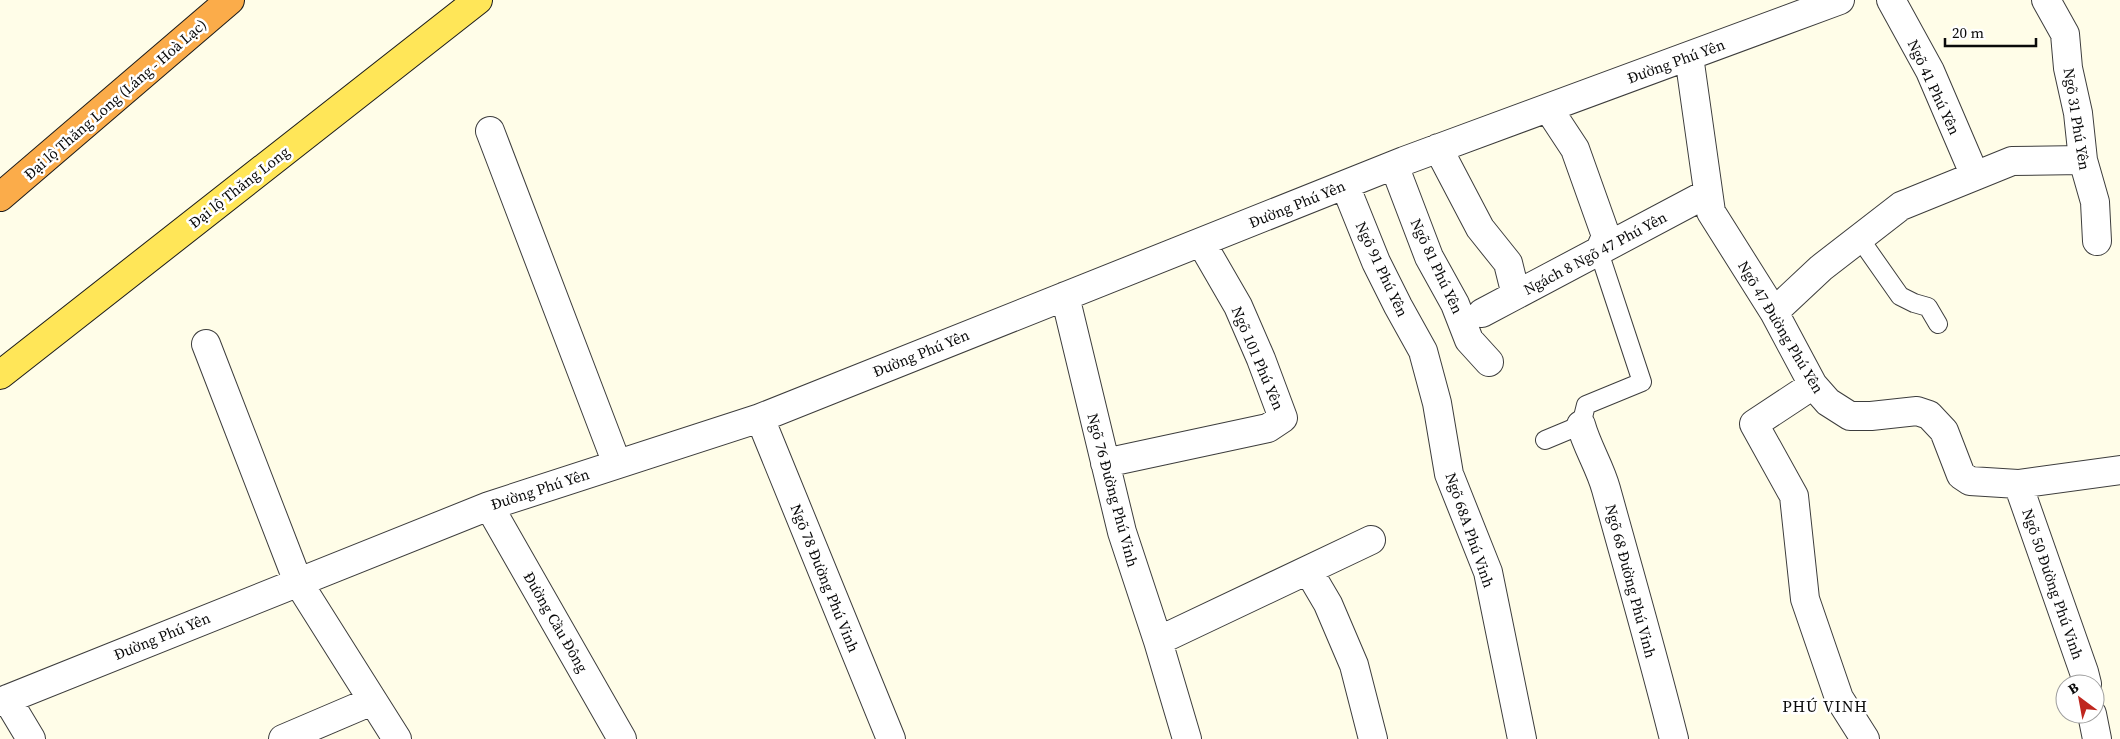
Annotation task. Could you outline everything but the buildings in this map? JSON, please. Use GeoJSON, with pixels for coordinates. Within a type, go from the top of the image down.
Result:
{"type":"FeatureCollection","features":[{"type":"Feature","properties":{"kind":"highway","name":"Đại lộ Thăng Long (Láng - Hoà Lạc)"},"geometry":{"type":"LineString","coordinates":[[0,198],[230,0]]}},
{"type":"Feature","properties":{"kind":"main road","name":"Đại lộ Thăng Long"},"geometry":{"type":"LineString","coordinates":[[0,375],[478,0]]}},
{"type":"Feature","properties":{"kind":"street","name":"Đường Phú Yên"},"geometry":{"type":"LineString","coordinates":[[3,700],[489,506],[760,418],[1394,165],[1840,0]]}},
{"type":"Feature","properties":{"kind":"street","name":"Ngõ 41 Phú Yên"},"geometry":{"type":"LineString","coordinates":[[1891,0],[1930,71],[1975,176]]}},
{"type":"Feature","properties":{"kind":"street","name":"Ngõ 31 Phú Yên"},"geometry":{"type":"LineString","coordinates":[[2046,0],[2064,34],[2068,68],[2078,113],[2083,160],[2095,202],[2097,241]]}},
{"type":"Feature","properties":{"kind":"street","name":"Ngõ 47 Đường Phú Yên"},"geometry":{"type":"LineString","coordinates":[[1689,56],[1711,212],[1774,312],[1813,385],[1828,402],[1850,416],[1871,416],[1917,411],[1929,415],[1944,431],[1961,476],[1970,481],[2018,484]]}},
{"type":"Feature","properties":{"kind":"street"},"geometry":{"type":"LineString","coordinates":[[1548,108],[1574,149],[1594,198],[1606,236],[1599,252]]}},
{"type":"Feature","properties":{"kind":"street"},"geometry":{"type":"LineString","coordinates":[[490,131],[617,464]]}},
{"type":"Feature","properties":{"kind":"street"},"geometry":{"type":"LineString","coordinates":[[1438,148],[1480,228],[1508,263],[1516,295]]}},
{"type":"Feature","properties":{"kind":"street"},"geometry":{"type":"LineString","coordinates":[[1774,312],[1821,268],[1901,206],[2012,161],[2083,160]]}},
{"type":"Feature","properties":{"kind":"street","name":"Ngõ 81 Phú Yên"},"geometry":{"type":"LineString","coordinates":[[1394,165],[1430,257],[1455,304],[1469,340],[1489,362]]}},
{"type":"Feature","properties":{"kind":"street","name":"Ngõ 91 Phú Yên"},"geometry":{"type":"LineString","coordinates":[[1345,185],[1376,262],[1423,350]]}},
{"type":"Feature","properties":{"kind":"street","name":"Ngách 8 Ngõ 47 Phú Yên"},"geometry":{"type":"LineString","coordinates":[[1482,314],[1708,193]]}},
{"type":"Feature","properties":{"kind":"street","name":"Ngõ 101 Phú Yên"},"geometry":{"type":"LineString","coordinates":[[1105,463],[1268,428],[1283,418],[1261,359],[1238,306],[1201,242]]}},
{"type":"Feature","properties":{"kind":"street","name":"Ngõ 76 Đường Phú Vinh"},"geometry":{"type":"LineString","coordinates":[[1065,296],[1122,532],[1158,641],[1187,739]]}},
{"type":"Feature","properties":{"kind":"street"},"geometry":{"type":"LineString","coordinates":[[206,344],[298,582],[397,739]]}},
{"type":"Feature","properties":{"kind":"street","name":"Ngõ 68A Phú Vinh"},"geometry":{"type":"LineString","coordinates":[[1423,350],[1438,403],[1449,474],[1488,572],[1522,739]]}},
{"type":"Feature","properties":{"kind":"street"},"geometry":{"type":"LineString","coordinates":[[1813,385],[1754,424],[1794,496],[1805,599],[1839,698],[1864,739]]}},
{"type":"Feature","properties":{"kind":"street","name":"Ngõ 78 Đường Phú Vinh"},"geometry":{"type":"LineString","coordinates":[[760,418],[891,739]]}},
{"type":"Feature","properties":{"kind":"street","name":"Ngõ 68 Đường Phú Vinh"},"geometry":{"type":"LineString","coordinates":[[1581,425],[1606,486],[1618,538],[1638,600],[1674,739]]}},
{"type":"Feature","properties":{"kind":"street"},"geometry":{"type":"LineString","coordinates":[[2018,484],[2120,470]]}},
{"type":"Feature","properties":{"kind":"street","name":"Ngõ 50 Đường Phú Vinh"},"geometry":{"type":"LineString","coordinates":[[2018,484],[2084,674]]}},
{"type":"Feature","properties":{"kind":"street","name":"Đường Cầu Đông"},"geometry":{"type":"LineString","coordinates":[[489,506],[617,737]]}},
{"type":"Feature","properties":{"kind":"street"},"geometry":{"type":"LineString","coordinates":[[1158,641],[1371,540]]}},
{"type":"Feature","properties":{"kind":"street"},"geometry":{"type":"LineString","coordinates":[[1308,570],[1328,604],[1354,665],[1373,739]]}},
{"type":"Feature","properties":{"kind":"street"},"geometry":{"type":"LineString","coordinates":[[3,700],[31,739]]}},
{"type":"Feature","properties":{"kind":"street"},"geometry":{"type":"LineString","coordinates":[[283,739],[372,701]]}},
{"type":"Feature","properties":{"kind":"street"},"geometry":{"type":"LineString","coordinates":[[2094,724],[2097,739]]}},
{"type":"Feature","properties":{"kind":"lane"},"geometry":{"type":"LineString","coordinates":[[1860,239],[1900,296],[1928,307],[1938,324]]}},
{"type":"Feature","properties":{"kind":"lane"},"geometry":{"type":"LineString","coordinates":[[1545,440],[1581,425],[1586,405],[1642,382],[1599,252]]}},
{"type":"Feature","properties":{"kind":"district","name":"PHÚ VINH"},"geometry":{"type":"Point","coordinates":[1825,706]}}]}
